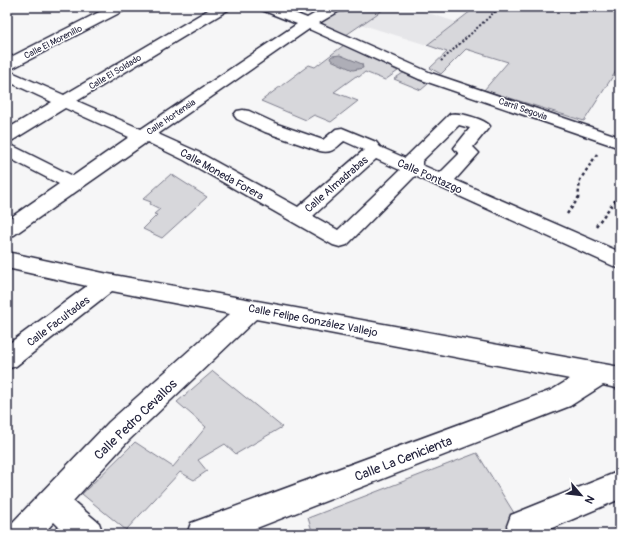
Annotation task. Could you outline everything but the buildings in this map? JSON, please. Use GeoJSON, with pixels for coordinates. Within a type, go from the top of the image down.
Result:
{"type":"FeatureCollection","features":[{"type":"Feature","properties":{"kind":"street","name":"Calle El Morenillo"},"geometry":{"type":"LineString","coordinates":[[7,65],[120,7]]}},
{"type":"Feature","properties":{"kind":"street","name":"Calle El Soldado"},"geometry":{"type":"LineString","coordinates":[[7,136],[223,7]]}},
{"type":"Feature","properties":{"kind":"street","name":"Carril Segovia"},"geometry":{"type":"LineString","coordinates":[[267,7],[310,24],[425,76],[614,140]]}},
{"type":"Feature","properties":{"kind":"street","name":"Calle Hortensia"},"geometry":{"type":"LineString","coordinates":[[7,230],[294,32],[310,24],[336,7]]}},
{"type":"Feature","properties":{"kind":"street","name":"Calle Moneda Forera"},"geometry":{"type":"LineString","coordinates":[[7,75],[131,132],[152,138],[191,156],[340,240],[412,168]]}},
{"type":"Feature","properties":{"kind":"street","name":"Calle Pontazgo"},"geometry":{"type":"LineString","coordinates":[[243,115],[271,128],[326,147],[342,133],[370,146],[374,151],[620,261]]}},
{"type":"Feature","properties":{"kind":"street"},"geometry":{"type":"LineString","coordinates":[[412,168],[413,159],[456,118],[481,126],[463,148],[470,153],[442,182]]}},
{"type":"Feature","properties":{"kind":"street"},"geometry":{"type":"LineString","coordinates":[[7,150],[74,184]]}},
{"type":"Feature","properties":{"kind":"street","name":"Calle Almadrabas"},"geometry":{"type":"LineString","coordinates":[[298,217],[374,151]]}},
{"type":"Feature","properties":{"kind":"street","name":"Calle Felipe González Vallejo"},"geometry":{"type":"LineString","coordinates":[[7,260],[108,282],[610,376]]}},
{"type":"Feature","properties":{"kind":"street","name":"Calle Facultades"},"geometry":{"type":"LineString","coordinates":[[7,359],[108,282]]}},
{"type":"Feature","properties":{"kind":"street","name":"Calle Pedro Cevallos"},"geometry":{"type":"LineString","coordinates":[[23,534],[119,431],[252,308]]}},
{"type":"Feature","properties":{"kind":"street","name":"Calle La Cenicienta"},"geometry":{"type":"LineString","coordinates":[[202,534],[561,398],[610,376]]}},
{"type":"Feature","properties":{"kind":"street"},"geometry":{"type":"LineString","coordinates":[[522,526],[620,484]]}},
{"type":"Feature","properties":{"kind":"street"},"geometry":{"type":"LineString","coordinates":[[53,502],[88,534]]}},
{"type":"Feature","properties":{"kind":"path"},"geometry":{"type":"LineString","coordinates":[[425,76],[500,7]]}},
{"type":"Feature","properties":{"kind":"path"},"geometry":{"type":"LineString","coordinates":[[554,232],[578,199],[580,180],[614,140]]}},
{"type":"Feature","properties":{"kind":"path"},"geometry":{"type":"LineString","coordinates":[[583,245],[620,194]]}},
{"type":"Feature","properties":{"kind":"shaded area"},"geometry":{"type":"Polygon","coordinates":[[[352,7],[387,7],[346,35],[321,23],[338,12],[344,12],[352,7]]]}},
{"type":"Feature","properties":{"kind":"shaded area"},"geometry":{"type":"Polygon","coordinates":[[[387,7],[410,7],[456,22],[427,45],[360,24],[387,7]]]}},
{"type":"Feature","properties":{"kind":"shaded area"},"geometry":{"type":"Polygon","coordinates":[[[476,7],[620,7],[620,65],[584,121],[484,90],[508,62],[466,49],[441,74],[430,68],[447,52],[427,45],[476,7]]]}},
{"type":"Feature","properties":{"kind":"shaded area"},"geometry":{"type":"Polygon","coordinates":[[[344,45],[398,71],[385,80],[365,72],[359,77],[356,76],[334,92],[358,101],[331,122],[314,115],[306,120],[261,101],[309,65],[315,67],[344,45]]]}},
{"type":"Feature","properties":{"kind":"shaded area"},"geometry":{"type":"Polygon","coordinates":[[[340,55],[362,64],[363,68],[353,70],[331,60],[330,58],[332,56],[340,55]]]}},
{"type":"Feature","properties":{"kind":"shaded area"},"geometry":{"type":"Polygon","coordinates":[[[403,73],[428,84],[421,90],[394,79],[403,73]]]}},
{"type":"Feature","properties":{"kind":"shaded area"},"geometry":{"type":"Polygon","coordinates":[[[171,174],[207,197],[162,238],[143,229],[157,215],[154,214],[160,209],[150,204],[151,202],[143,199],[171,174]]]}},
{"type":"Feature","properties":{"kind":"shaded area"},"geometry":{"type":"Polygon","coordinates":[[[213,371],[282,427],[236,454],[225,444],[198,460],[207,471],[194,480],[180,472],[126,530],[82,494],[135,442],[173,467],[206,427],[177,402],[213,371]]]}},
{"type":"Feature","properties":{"kind":"shaded area"},"geometry":{"type":"Polygon","coordinates":[[[477,453],[527,534],[313,534],[308,518],[477,453]]]}}]}
